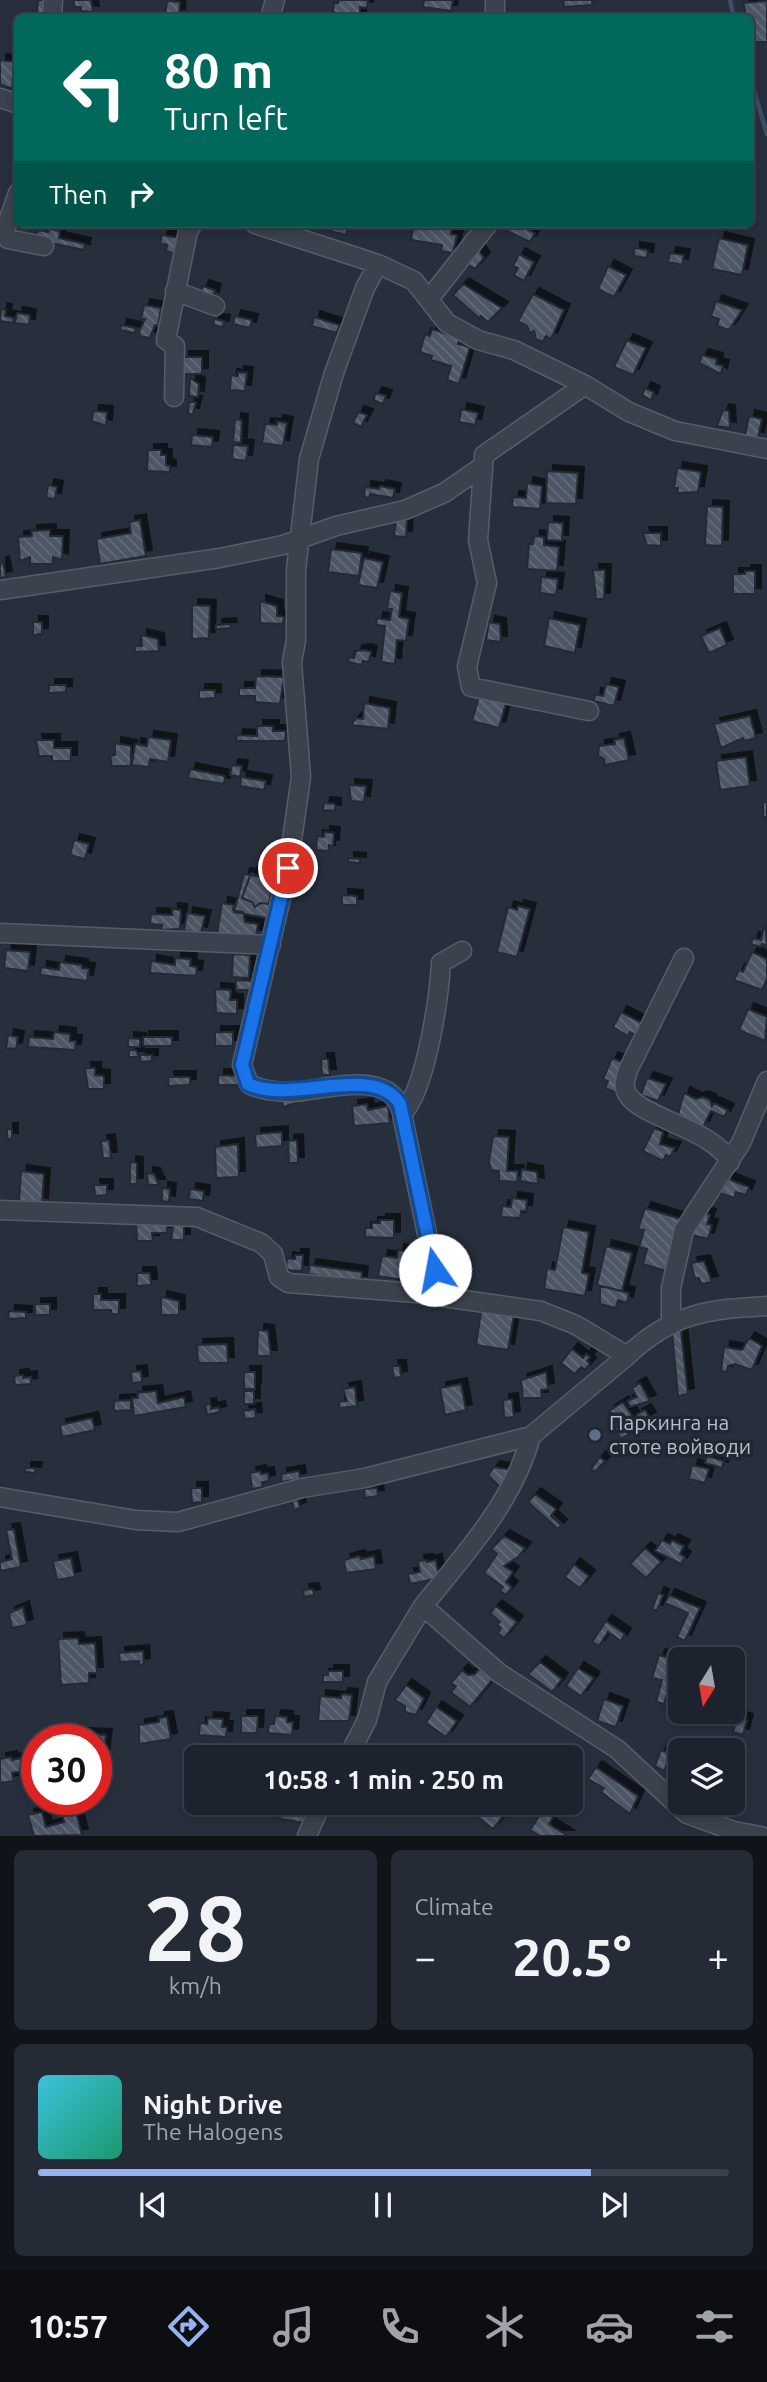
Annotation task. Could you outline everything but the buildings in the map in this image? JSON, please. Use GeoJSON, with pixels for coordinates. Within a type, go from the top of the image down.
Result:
{"type":"FeatureCollection","features":[{"type":"Feature","properties":{"kind":"street"},"geometry":{"type":"LineString","coordinates":[[14,204],[5,230],[8,239],[44,246]]}},
{"type":"Feature","properties":{"kind":"street"},"geometry":{"type":"LineString","coordinates":[[174,397],[175,346],[166,340],[190,228]]}},
{"type":"Feature","properties":{"kind":"street"},"geometry":{"type":"LineString","coordinates":[[267,228],[378,264],[414,281],[447,323],[478,340],[514,350],[585,385],[629,412],[675,431],[767,449]]}},
{"type":"Feature","properties":{"kind":"street"},"geometry":{"type":"LineString","coordinates":[[429,299],[485,228]]}},
{"type":"Feature","properties":{"kind":"street"},"geometry":{"type":"LineString","coordinates":[[378,264],[365,288],[334,373],[309,459],[300,539],[292,662],[301,777],[288,868],[242,1065],[248,1084],[259,1089],[290,1092],[334,1086],[376,1087],[394,1095],[402,1114],[440,1296]]}},
{"type":"Feature","properties":{"kind":"street"},"geometry":{"type":"LineString","coordinates":[[175,291],[215,306]]}},
{"type":"Feature","properties":{"kind":"street"},"geometry":{"type":"LineString","coordinates":[[585,385],[484,455],[478,540],[487,583],[467,667],[471,687],[589,711]]}},
{"type":"Feature","properties":{"kind":"street"},"geometry":{"type":"LineString","coordinates":[[0,590],[220,558],[300,539],[336,526],[405,510],[444,493],[483,466]]}},
{"type":"Feature","properties":{"kind":"street"},"geometry":{"type":"LineString","coordinates":[[0,933],[271,945]]}},
{"type":"Feature","properties":{"kind":"street"},"geometry":{"type":"LineString","coordinates":[[402,1114],[412,1104],[423,1072],[441,963],[462,951]]}},
{"type":"Feature","properties":{"kind":"street"},"geometry":{"type":"LineString","coordinates":[[684,958],[628,1070],[625,1088],[630,1099],[641,1108],[712,1140],[724,1150],[730,1162]]}},
{"type":"Feature","properties":{"kind":"street"},"geometry":{"type":"LineString","coordinates":[[671,1325],[671,1288],[684,1230],[741,1143],[767,1081]]}},
{"type":"Feature","properties":{"kind":"street"},"geometry":{"type":"LineString","coordinates":[[0,1210],[197,1217],[261,1243],[273,1254],[279,1277],[288,1283],[440,1296],[541,1311],[576,1325],[627,1356]]}},
{"type":"Feature","properties":{"kind":"street"},"geometry":{"type":"LineString","coordinates":[[0,1497],[136,1520],[178,1522],[302,1488],[365,1478],[531,1436],[627,1356],[671,1325],[698,1311],[767,1306]]}},
{"type":"Feature","properties":{"kind":"street"},"geometry":{"type":"LineString","coordinates":[[354,1745],[367,1720],[377,1682],[424,1606],[508,1493],[525,1458],[531,1436]]}},
{"type":"Feature","properties":{"kind":"street"},"geometry":{"type":"LineString","coordinates":[[424,1606],[499,1673],[617,1749],[687,1814],[734,1831],[761,1836]]}},
{"type":"Feature","properties":{"kind":"street"},"geometry":{"type":"LineString","coordinates":[[307,1836],[316,1815]]}},
{"type":"Feature","properties":{"kind":"waterway"},"geometry":{"type":"LineString","coordinates":[[730,0],[733,14]]}},
{"type":"Feature","properties":{"kind":"waterway"},"geometry":{"type":"LineString","coordinates":[[754,91],[767,134]]}},
{"type":"Feature","properties":{"kind":"place","name":"Паркинга на стоте войводи"},"geometry":{"type":"Point","coordinates":[595,1435]}},
{"type":"Feature","properties":{"kind":"route"},"geometry":{"type":"LineString","coordinates":[[288,868],[242,1065],[248,1084],[259,1089],[290,1092],[357,1085],[386,1089],[394,1095],[400,1104],[435,1270]]}}]}
